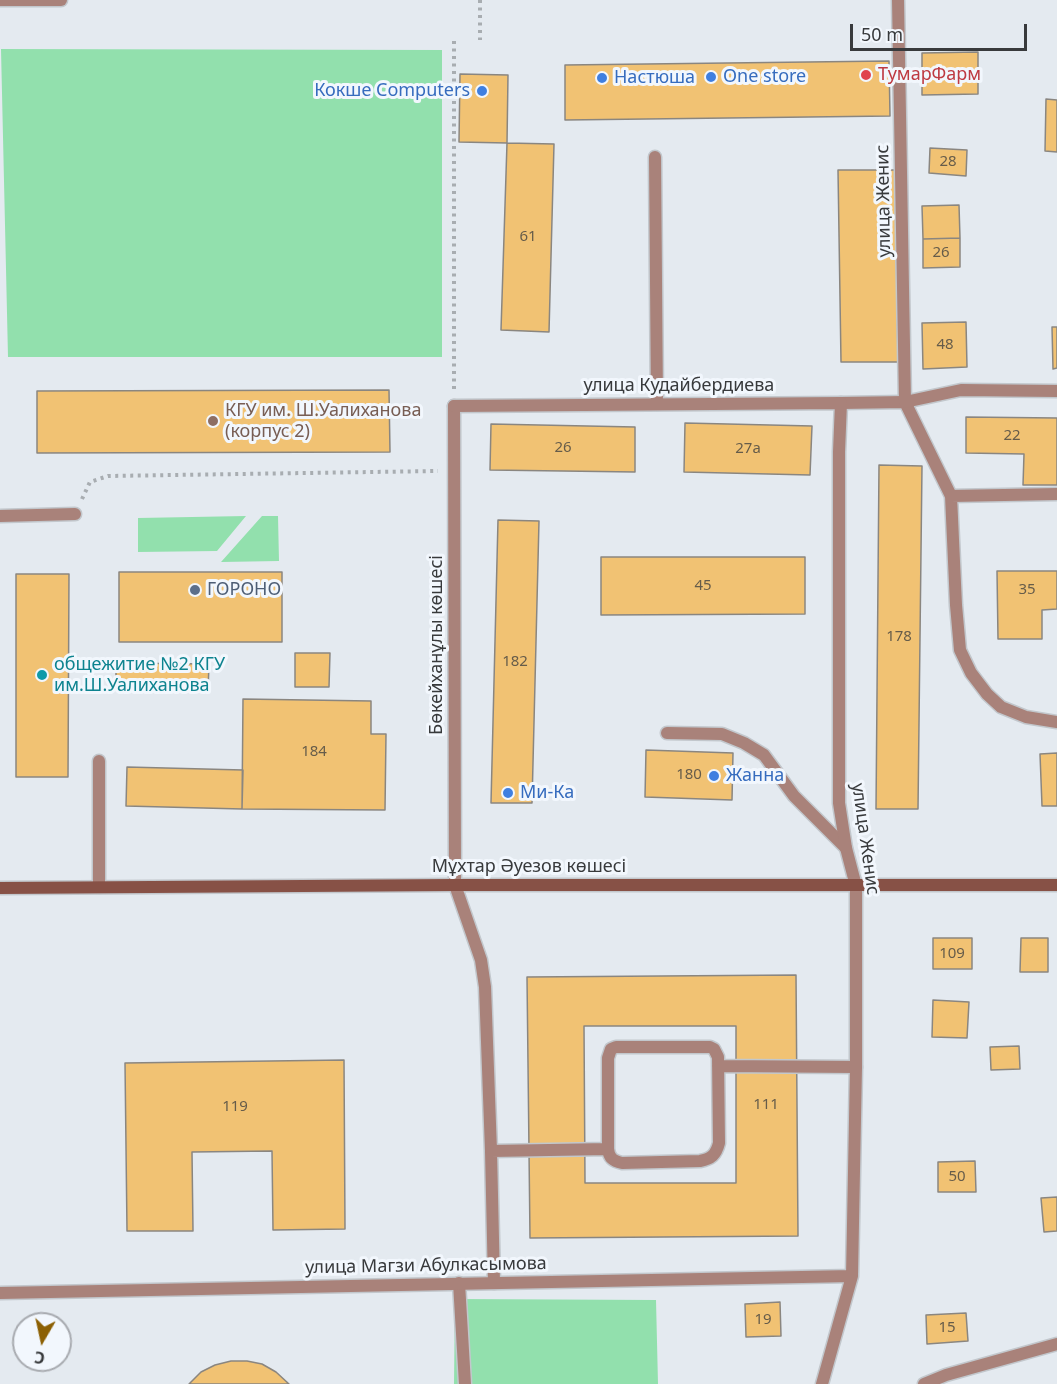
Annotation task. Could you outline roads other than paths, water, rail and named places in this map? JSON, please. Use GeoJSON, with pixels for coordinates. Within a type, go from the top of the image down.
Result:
{"type":"FeatureCollection","features":[{"type":"Feature","properties":{"kind":"main road","name":"Мұхтар Әуезов көшесі"},"geometry":{"type":"LineString","coordinates":[[0,888],[1057,885]]}},
{"type":"Feature","properties":{"kind":"street"},"geometry":{"type":"LineString","coordinates":[[0,0],[61,0]]}},
{"type":"Feature","properties":{"kind":"street","name":"улица Женис"},"geometry":{"type":"LineString","coordinates":[[898,0],[905,402]]}},
{"type":"Feature","properties":{"kind":"street"},"geometry":{"type":"LineString","coordinates":[[655,157],[657,404]]}},
{"type":"Feature","properties":{"kind":"street","name":"улица Кудайбердиева"},"geometry":{"type":"LineString","coordinates":[[454,406],[905,402],[961,390],[1057,391]]}},
{"type":"Feature","properties":{"kind":"street"},"geometry":{"type":"LineString","coordinates":[[905,402],[951,496],[960,650],[971,673],[987,694],[1001,707],[1026,717],[1057,722]]}},
{"type":"Feature","properties":{"kind":"street","name":"улица Женис"},"geometry":{"type":"LineString","coordinates":[[822,1384],[852,1276],[856,1067],[856,886],[846,848],[839,803],[841,403]]}},
{"type":"Feature","properties":{"kind":"street","name":"Бөкейханұлы көшесі"},"geometry":{"type":"LineString","coordinates":[[454,406],[455,885],[481,960],[485,987],[494,1283]]}},
{"type":"Feature","properties":{"kind":"street"},"geometry":{"type":"LineString","coordinates":[[951,496],[1057,494]]}},
{"type":"Feature","properties":{"kind":"street"},"geometry":{"type":"LineString","coordinates":[[0,516],[75,514]]}},
{"type":"Feature","properties":{"kind":"street"},"geometry":{"type":"LineString","coordinates":[[667,733],[722,734],[744,742],[764,755],[794,796],[846,848]]}},
{"type":"Feature","properties":{"kind":"street"},"geometry":{"type":"LineString","coordinates":[[99,761],[99,887]]}},
{"type":"Feature","properties":{"kind":"street"},"geometry":{"type":"LineString","coordinates":[[621,1047],[714,1048],[717,1052],[718,1066],[718,1143],[713,1156],[700,1161],[622,1162],[611,1159],[608,1149],[608,1058],[611,1049],[621,1047]]}},
{"type":"Feature","properties":{"kind":"street"},"geometry":{"type":"LineString","coordinates":[[718,1066],[856,1067]]}},
{"type":"Feature","properties":{"kind":"street"},"geometry":{"type":"LineString","coordinates":[[491,1151],[608,1149]]}},
{"type":"Feature","properties":{"kind":"street","name":"улица Магзи Абулкасымова"},"geometry":{"type":"LineString","coordinates":[[0,1293],[852,1276]]}},
{"type":"Feature","properties":{"kind":"street"},"geometry":{"type":"LineString","coordinates":[[459,1283],[465,1384]]}},
{"type":"Feature","properties":{"kind":"street"},"geometry":{"type":"LineString","coordinates":[[924,1384],[946,1375],[1057,1344]]}},
{"type":"Feature","properties":{"kind":"place","name":"ТумарФарм"},"geometry":{"type":"Point","coordinates":[866,75]}},
{"type":"Feature","properties":{"kind":"place","name":"One store"},"geometry":{"type":"Point","coordinates":[711,77]}},
{"type":"Feature","properties":{"kind":"place","name":"Настюша"},"geometry":{"type":"Point","coordinates":[602,78]}},
{"type":"Feature","properties":{"kind":"place","name":"Кокше Computers"},"geometry":{"type":"Point","coordinates":[482,91]}},
{"type":"Feature","properties":{"kind":"place","name":"КГУ им. Ш.Уалиханова (корпус 2)"},"geometry":{"type":"Point","coordinates":[213,421]}},
{"type":"Feature","properties":{"kind":"place","name":"ГОРОНО"},"geometry":{"type":"Point","coordinates":[195,590]}},
{"type":"Feature","properties":{"kind":"place","name":"общежитие №2 КГУ им.Ш.Уалиханова"},"geometry":{"type":"Point","coordinates":[42,675]}},
{"type":"Feature","properties":{"kind":"place","name":"Жанна"},"geometry":{"type":"Point","coordinates":[714,776]}},
{"type":"Feature","properties":{"kind":"place","name":"Ми-Ка"},"geometry":{"type":"Point","coordinates":[508,793]}}]}
